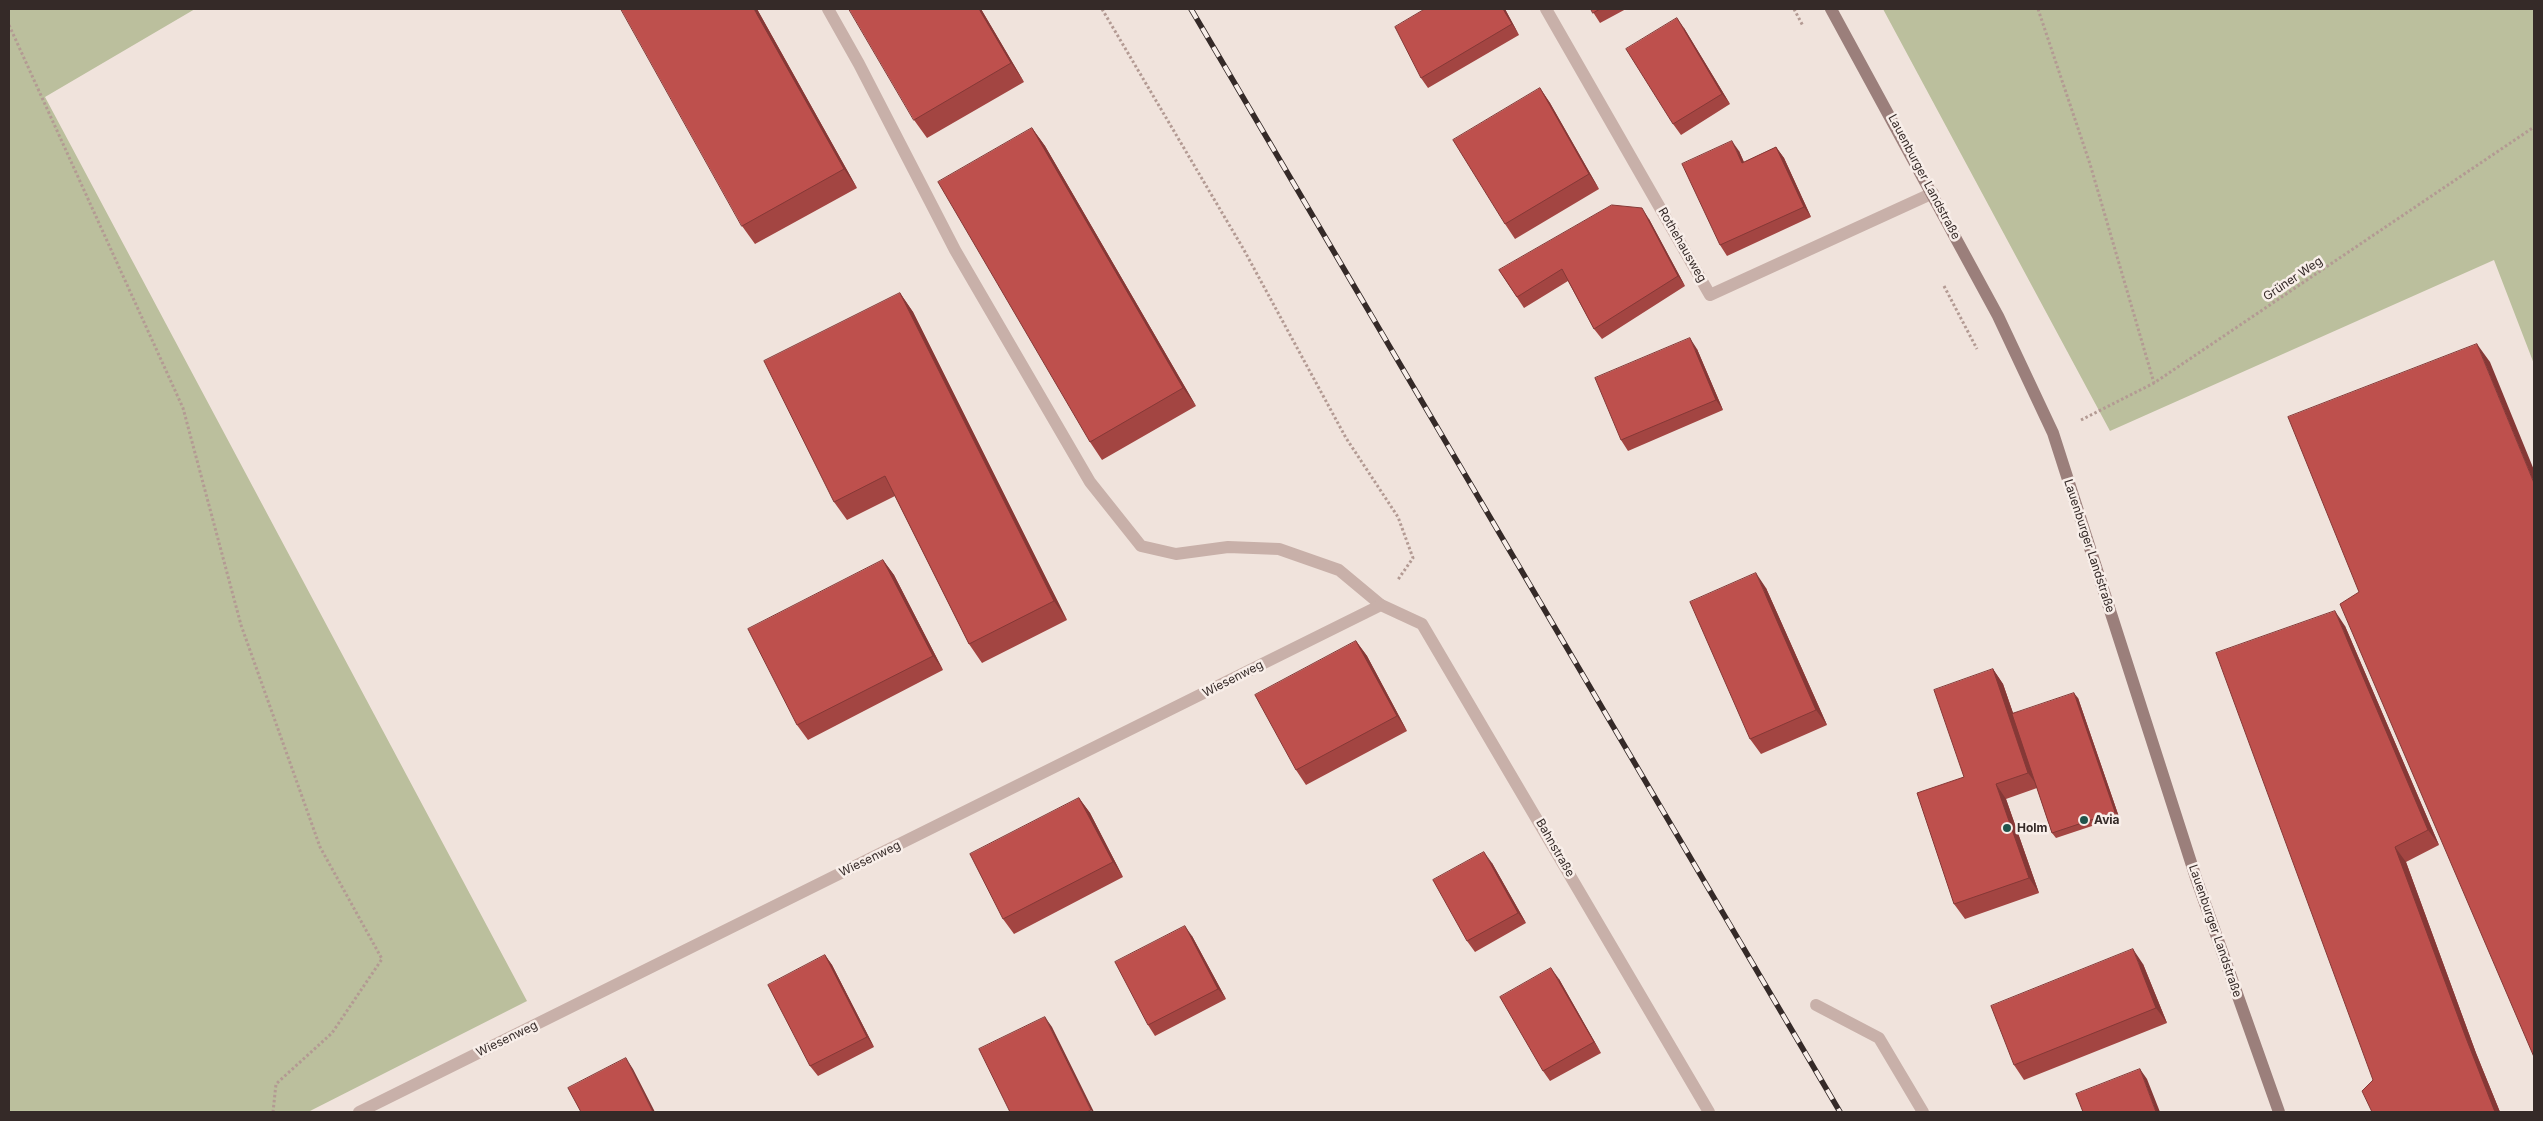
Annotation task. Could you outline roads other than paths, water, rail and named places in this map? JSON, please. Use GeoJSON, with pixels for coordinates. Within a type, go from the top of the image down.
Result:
{"type":"FeatureCollection","features":[{"type":"Feature","properties":{"kind":"main road","name":"Lauenburger Landstraße"},"geometry":{"type":"LineString","coordinates":[[1831,9],[1933,193],[1998,316],[2053,434],[2196,878],[2279,1112]]}},
{"type":"Feature","properties":{"kind":"street","name":"Bahnstraße"},"geometry":{"type":"LineString","coordinates":[[828,9],[860,64],[955,250],[1090,482],[1141,546],[1176,554],[1228,547],[1279,549],[1339,570],[1381,605],[1422,624],[1709,1112]]}},
{"type":"Feature","properties":{"kind":"street","name":"Rothehausweg"},"geometry":{"type":"LineString","coordinates":[[1546,9],[1710,295],[1933,193]]}},
{"type":"Feature","properties":{"kind":"street","name":"Wiesenweg"},"geometry":{"type":"LineString","coordinates":[[359,1112],[1381,605]]}},
{"type":"Feature","properties":{"kind":"street"},"geometry":{"type":"LineString","coordinates":[[1816,1005],[1878,1038],[1923,1112]]}},
{"type":"Feature","properties":{"kind":"railway"},"geometry":{"type":"LineString","coordinates":[[1191,9],[1840,1112]]}},
{"type":"Feature","properties":{"kind":"place","name":"Avia"},"geometry":{"type":"Point","coordinates":[2084,820]}},
{"type":"Feature","properties":{"kind":"place","name":"Holm"},"geometry":{"type":"Point","coordinates":[2007,828]}}]}
